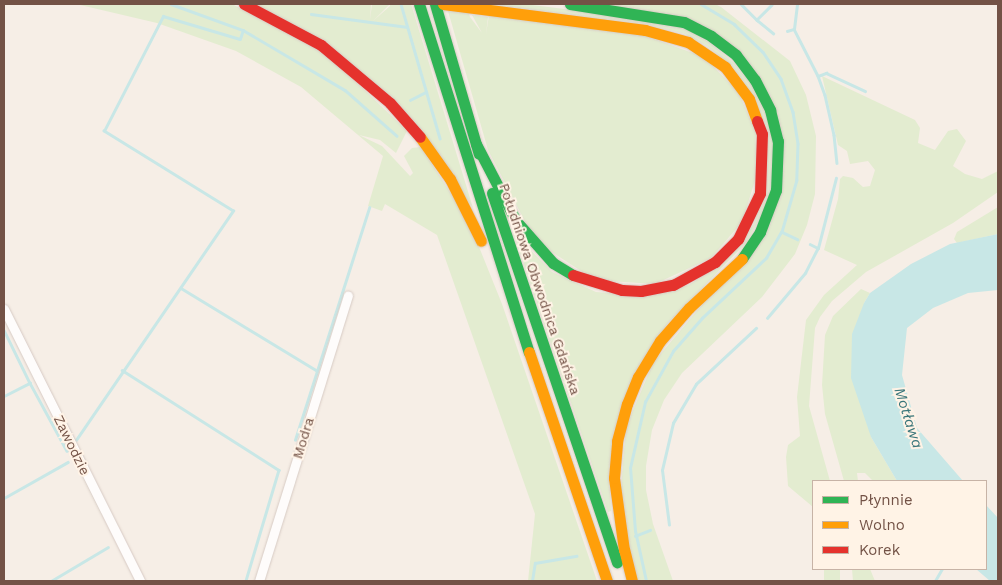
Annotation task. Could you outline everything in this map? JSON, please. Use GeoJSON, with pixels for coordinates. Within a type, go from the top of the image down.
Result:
{"type":"FeatureCollection","features":[{"type":"Feature","properties":{"kind":"highway"},"geometry":{"type":"LineString","coordinates":[[244,4],[295,29],[349,66],[379,92],[418,134],[467,210],[504,299],[520,325]]}},
{"type":"Feature","properties":{"kind":"highway"},"geometry":{"type":"LineString","coordinates":[[419,4],[520,325],[607,581]]}},
{"type":"Feature","properties":{"kind":"highway","name":"Południowa Obwodnica Gdańska"},"geometry":{"type":"LineString","coordinates":[[435,4],[476,144],[624,581]]}},
{"type":"Feature","properties":{"kind":"highway"},"geometry":{"type":"LineString","coordinates":[[443,4],[645,30],[688,42],[725,67],[737,80],[757,117],[764,156],[760,193],[738,239],[703,271],[663,288],[622,290],[579,279],[553,263],[516,221],[476,144]]}},
{"type":"Feature","properties":{"kind":"highway"},"geometry":{"type":"LineString","coordinates":[[570,4],[654,15],[684,22],[711,36],[736,55],[756,80],[770,110],[778,141],[776,190],[760,232],[740,260],[689,308],[660,341],[638,377],[627,404],[617,442],[614,478],[624,550],[632,581]]}},
{"type":"Feature","properties":{"kind":"street","name":"Modra"},"geometry":{"type":"LineString","coordinates":[[259,581],[348,296]]}},
{"type":"Feature","properties":{"kind":"street","name":"Zawodzie"},"geometry":{"type":"LineString","coordinates":[[4,309],[140,581]]}},
{"type":"Feature","properties":{"kind":"green space"},"geometry":{"type":"Polygon","coordinates":[[[76,4],[232,4],[328,55],[407,131],[396,153],[380,140],[359,135],[382,146],[410,176],[413,173],[404,156],[412,148],[421,147],[469,222],[502,304],[597,581],[528,581],[535,514],[437,235],[385,204],[382,211],[368,206],[383,156],[301,87],[236,51],[157,23],[76,4]]]}},
{"type":"Feature","properties":{"kind":"green space"},"geometry":{"type":"Polygon","coordinates":[[[253,4],[371,4],[370,20],[372,4],[389,5],[373,21],[390,6],[390,4],[411,4],[473,208],[399,107],[253,4]]]}},
{"type":"Feature","properties":{"kind":"green space"},"geometry":{"type":"Polygon","coordinates":[[[446,4],[466,4],[470,17],[482,33],[472,15],[488,17],[486,34],[489,15],[640,34],[704,57],[738,92],[755,130],[757,174],[742,222],[711,258],[655,284],[595,280],[535,241],[488,150],[446,4]]]}},
{"type":"Feature","properties":{"kind":"green space"},"geometry":{"type":"Polygon","coordinates":[[[488,4],[524,4],[630,17],[687,31],[709,42],[734,63],[754,89],[768,120],[773,172],[765,208],[747,242],[668,323],[634,374],[614,431],[609,475],[611,511],[608,512],[513,232],[552,272],[596,292],[645,296],[689,285],[726,260],[754,224],[769,172],[764,121],[751,91],[731,65],[707,46],[685,34],[646,24],[488,4]]]}},
{"type":"Feature","properties":{"kind":"green space"},"geometry":{"type":"Polygon","coordinates":[[[610,4],[715,4],[721,7],[790,61],[806,95],[816,136],[815,194],[807,225],[795,254],[762,297],[682,373],[664,400],[652,430],[646,466],[646,490],[653,524],[673,581],[636,581],[620,501],[626,427],[653,363],[771,223],[740,52],[610,4]]]}},
{"type":"Feature","properties":{"kind":"green space"},"geometry":{"type":"Polygon","coordinates":[[[822,76],[915,120],[920,128],[918,143],[935,150],[948,131],[957,129],[966,141],[953,166],[965,174],[982,179],[998,171],[998,192],[953,223],[866,272],[832,301],[820,317],[815,328],[809,406],[830,480],[812,480],[812,506],[788,486],[786,457],[788,445],[800,436],[797,397],[806,320],[824,295],[857,265],[824,250],[838,199],[840,179],[843,176],[853,178],[863,187],[870,186],[875,170],[868,161],[850,164],[847,151],[838,145],[822,76]]]}},
{"type":"Feature","properties":{"kind":"green space"},"geometry":{"type":"Polygon","coordinates":[[[998,207],[998,234],[957,243],[954,239],[957,232],[998,207]]]}},
{"type":"Feature","properties":{"kind":"green space"},"geometry":{"type":"Polygon","coordinates":[[[861,289],[870,293],[864,303],[871,437],[896,480],[872,480],[865,473],[857,473],[858,480],[844,480],[825,414],[822,385],[825,335],[833,316],[861,289]]]}},
{"type":"Feature","properties":{"kind":"green space"},"geometry":{"type":"Polygon","coordinates":[[[824,570],[840,570],[840,581],[824,581],[824,570]]]}},
{"type":"Feature","properties":{"kind":"green space"},"geometry":{"type":"Polygon","coordinates":[[[852,570],[870,570],[875,581],[853,581],[852,570]]]}},
{"type":"Feature","properties":{"kind":"water","name":"Motława"},"geometry":{"type":"Polygon","coordinates":[[[998,234],[998,290],[968,293],[933,308],[907,328],[902,375],[917,428],[962,480],[896,480],[871,437],[851,378],[852,334],[870,293],[911,264],[950,244],[998,234]]]}},
{"type":"Feature","properties":{"kind":"water"},"geometry":{"type":"Polygon","coordinates":[[[987,506],[998,518],[998,581],[990,581],[977,570],[987,570],[987,506]]]}},
{"type":"Feature","properties":{"kind":"waterway"},"geometry":{"type":"LineString","coordinates":[[171,4],[243,30],[345,90],[397,136]]}},
{"type":"Feature","properties":{"kind":"waterway"},"geometry":{"type":"LineString","coordinates":[[401,4],[440,138]]}},
{"type":"Feature","properties":{"kind":"waterway"},"geometry":{"type":"LineString","coordinates":[[701,4],[734,24],[763,52],[781,79],[793,112],[798,144],[797,180],[782,232],[797,239]]}},
{"type":"Feature","properties":{"kind":"waterway"},"geometry":{"type":"LineString","coordinates":[[741,4],[757,20]]}},
{"type":"Feature","properties":{"kind":"waterway"},"geometry":{"type":"LineString","coordinates":[[787,31],[794,29],[797,4]]}},
{"type":"Feature","properties":{"kind":"waterway"},"geometry":{"type":"LineString","coordinates":[[772,5],[757,20],[773,33]]}},
{"type":"Feature","properties":{"kind":"waterway"},"geometry":{"type":"LineString","coordinates":[[311,14],[407,27]]}},
{"type":"Feature","properties":{"kind":"waterway"},"geometry":{"type":"LineString","coordinates":[[76,440],[233,211],[104,131],[163,16],[240,39],[243,30]]}},
{"type":"Feature","properties":{"kind":"waterway"},"geometry":{"type":"LineString","coordinates":[[794,29],[818,76],[825,95],[834,135],[837,163]]}},
{"type":"Feature","properties":{"kind":"waterway"},"geometry":{"type":"LineString","coordinates":[[818,76],[826,73],[865,91]]}},
{"type":"Feature","properties":{"kind":"waterway"},"geometry":{"type":"LineString","coordinates":[[410,100],[426,92]]}},
{"type":"Feature","properties":{"kind":"waterway"},"geometry":{"type":"LineString","coordinates":[[810,244],[818,248],[836,178]]}},
{"type":"Feature","properties":{"kind":"waterway"},"geometry":{"type":"LineString","coordinates":[[295,440],[369,208]]}},
{"type":"Feature","properties":{"kind":"waterway"},"geometry":{"type":"LineString","coordinates":[[646,581],[635,531],[630,468],[645,402],[673,351],[702,318],[766,258],[781,232]]}},
{"type":"Feature","properties":{"kind":"waterway"},"geometry":{"type":"LineString","coordinates":[[767,318],[805,273],[818,248]]}},
{"type":"Feature","properties":{"kind":"waterway"},"geometry":{"type":"LineString","coordinates":[[181,288],[316,370]]}},
{"type":"Feature","properties":{"kind":"waterway"},"geometry":{"type":"LineString","coordinates":[[669,525],[662,470],[673,423],[696,384],[756,328]]}},
{"type":"Feature","properties":{"kind":"waterway"},"geometry":{"type":"LineString","coordinates":[[4,330],[30,383]]}},
{"type":"Feature","properties":{"kind":"waterway"},"geometry":{"type":"LineString","coordinates":[[122,370],[279,470],[246,581]]}},
{"type":"Feature","properties":{"kind":"waterway"},"geometry":{"type":"LineString","coordinates":[[4,396],[30,383],[67,451]]}},
{"type":"Feature","properties":{"kind":"waterway"},"geometry":{"type":"LineString","coordinates":[[4,498],[68,462]]}},
{"type":"Feature","properties":{"kind":"waterway"},"geometry":{"type":"LineString","coordinates":[[635,536],[650,530]]}},
{"type":"Feature","properties":{"kind":"waterway"},"geometry":{"type":"LineString","coordinates":[[51,581],[108,547]]}},
{"type":"Feature","properties":{"kind":"waterway"},"geometry":{"type":"LineString","coordinates":[[532,581],[535,563],[576,556]]}},
{"type":"Feature","properties":{"kind":"waterway"},"geometry":{"type":"LineString","coordinates":[[935,581],[941,570]]}},
{"type":"Feature","properties":{"kind":"traffic: fast"},"geometry":{"type":"LineString","coordinates":[[419,4],[529,352]]}},
{"type":"Feature","properties":{"kind":"traffic: fast"},"geometry":{"type":"LineString","coordinates":[[435,4],[479,154]]}},
{"type":"Feature","properties":{"kind":"traffic: fast"},"geometry":{"type":"LineString","coordinates":[[570,4],[684,22],[711,36],[736,55],[755,80],[770,110],[778,141],[776,190],[760,232],[742,259]]}},
{"type":"Feature","properties":{"kind":"traffic: fast"},"geometry":{"type":"LineString","coordinates":[[476,144],[516,221],[553,263],[573,275]]}},
{"type":"Feature","properties":{"kind":"traffic: fast"},"geometry":{"type":"LineString","coordinates":[[492,193],[617,562]]}},
{"type":"Feature","properties":{"kind":"traffic: slow"},"geometry":{"type":"LineString","coordinates":[[443,4],[645,30],[688,42],[725,67],[749,99],[757,121]]}},
{"type":"Feature","properties":{"kind":"traffic: slow"},"geometry":{"type":"LineString","coordinates":[[420,137],[450,179],[481,241]]}},
{"type":"Feature","properties":{"kind":"traffic: slow"},"geometry":{"type":"LineString","coordinates":[[632,581],[624,550],[614,478],[617,441],[627,404],[638,377],[660,341],[689,308],[742,259]]}},
{"type":"Feature","properties":{"kind":"traffic: slow"},"geometry":{"type":"LineString","coordinates":[[529,352],[607,581]]}},
{"type":"Feature","properties":{"kind":"traffic: jam"},"geometry":{"type":"LineString","coordinates":[[244,4],[321,45],[390,103],[420,137]]}},
{"type":"Feature","properties":{"kind":"traffic: jam"},"geometry":{"type":"LineString","coordinates":[[573,275],[622,290],[641,291],[673,285],[715,262],[738,239],[760,193],[762,134],[757,121]]}}]}
